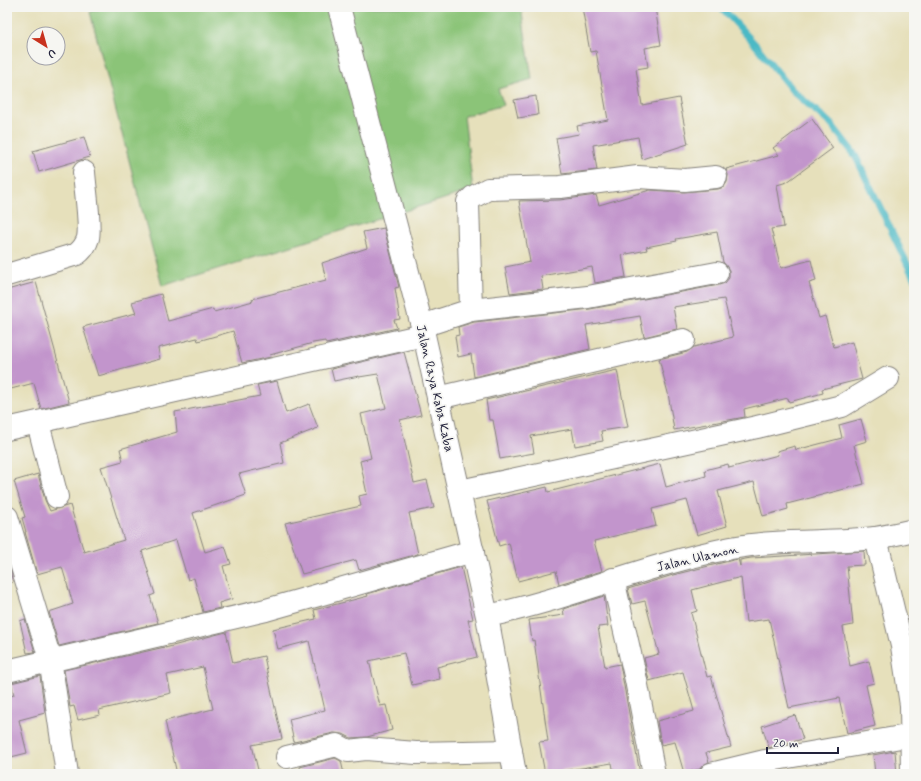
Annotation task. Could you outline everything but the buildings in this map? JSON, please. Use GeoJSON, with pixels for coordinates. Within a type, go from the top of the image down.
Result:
{"type":"FeatureCollection","features":[{"type":"Feature","properties":{"kind":"street","name":"Jalan Raya Kaba Kaba"},"geometry":{"type":"LineString","coordinates":[[339,7],[423,331],[460,491],[487,616],[515,774]]}},
{"type":"Feature","properties":{"kind":"street"},"geometry":{"type":"LineString","coordinates":[[7,275],[77,254],[82,249],[88,238],[84,172]]}},
{"type":"Feature","properties":{"kind":"street"},"geometry":{"type":"LineString","coordinates":[[472,310],[468,202],[480,192],[488,189],[560,188],[638,177],[685,180],[716,177]]}},
{"type":"Feature","properties":{"kind":"street"},"geometry":{"type":"LineString","coordinates":[[7,429],[38,423],[423,331],[472,310],[582,298],[717,273]]}},
{"type":"Feature","properties":{"kind":"street"},"geometry":{"type":"LineString","coordinates":[[438,398],[684,340]]}},
{"type":"Feature","properties":{"kind":"street"},"geometry":{"type":"LineString","coordinates":[[460,491],[757,428],[842,406],[888,378]]}},
{"type":"Feature","properties":{"kind":"street"},"geometry":{"type":"LineString","coordinates":[[38,423],[57,497]]}},
{"type":"Feature","properties":{"kind":"street"},"geometry":{"type":"LineString","coordinates":[[7,517],[50,659],[67,774]]}},
{"type":"Feature","properties":{"kind":"street","name":"Jalan Ulamon"},"geometry":{"type":"LineString","coordinates":[[487,616],[525,608],[675,560],[756,543],[876,538],[914,530]]}},
{"type":"Feature","properties":{"kind":"street"},"geometry":{"type":"LineString","coordinates":[[876,538],[902,646],[912,706],[912,774]]}},
{"type":"Feature","properties":{"kind":"street"},"geometry":{"type":"LineString","coordinates":[[7,671],[50,659],[266,610],[473,551]]}},
{"type":"Feature","properties":{"kind":"street"},"geometry":{"type":"LineString","coordinates":[[613,579],[636,680],[654,774]]}},
{"type":"Feature","properties":{"kind":"street"},"geometry":{"type":"LineString","coordinates":[[722,773],[765,760],[912,735]]}},
{"type":"Feature","properties":{"kind":"street"},"geometry":{"type":"LineString","coordinates":[[287,757],[337,745],[348,751],[366,749],[416,753],[511,751]]}},
{"type":"Feature","properties":{"kind":"green space"},"geometry":{"type":"Polygon","coordinates":[[[104,7],[521,7],[532,79],[498,89],[504,105],[464,116],[473,190],[162,286],[90,12],[104,7]]]}},
{"type":"Feature","properties":{"kind":"waterway"},"geometry":{"type":"LineString","coordinates":[[721,7],[754,43],[792,90],[831,124],[855,155],[914,278]]}}]}
